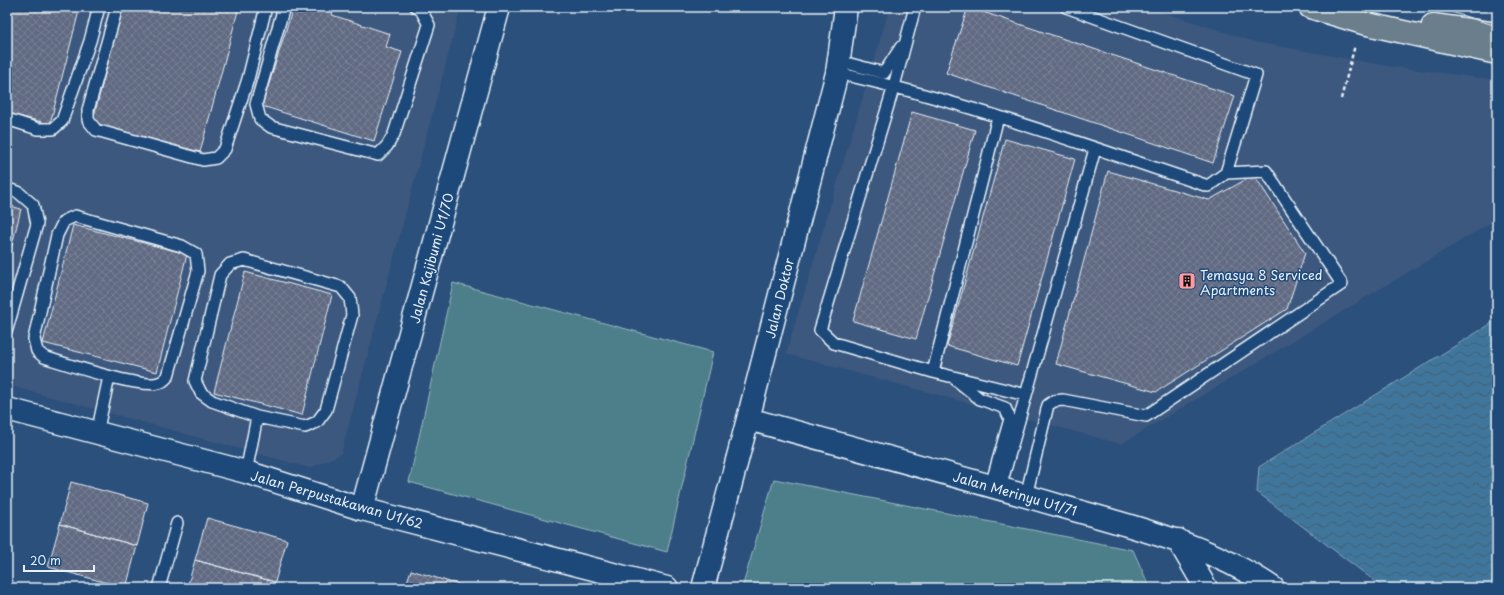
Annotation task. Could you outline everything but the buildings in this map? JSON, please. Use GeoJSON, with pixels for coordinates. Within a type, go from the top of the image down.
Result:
{"type":"FeatureCollection","features":[{"type":"Feature","properties":{"kind":"main road"},"geometry":{"type":"LineString","coordinates":[[1310,7],[1363,22],[1497,53]]}},
{"type":"Feature","properties":{"kind":"main road"},"geometry":{"type":"LineString","coordinates":[[1318,7],[1497,34]]}},
{"type":"Feature","properties":{"kind":"street","name":"Jalan Kajibumi U1/70"},"geometry":{"type":"LineString","coordinates":[[362,508],[499,7]]}},
{"type":"Feature","properties":{"kind":"street","name":"Jalan Doktor"},"geometry":{"type":"LineString","coordinates":[[702,588],[748,419],[838,67],[846,7]]}},
{"type":"Feature","properties":{"kind":"street","name":"Jalan Perpustakawan U1/62"},"geometry":{"type":"LineString","coordinates":[[7,409],[246,472],[362,508],[667,588]]}},
{"type":"Feature","properties":{"kind":"street","name":"Jalan Merinyu U1/71"},"geometry":{"type":"LineString","coordinates":[[748,419],[995,487],[1178,540],[1228,561],[1273,588]]}},
{"type":"Feature","properties":{"kind":"street"},"geometry":{"type":"LineString","coordinates":[[1178,540],[1206,588]]}},
{"type":"Feature","properties":{"kind":"lane"},"geometry":{"type":"LineString","coordinates":[[7,119],[38,129],[53,129],[62,121],[90,41],[99,7]]}},
{"type":"Feature","properties":{"kind":"lane"},"geometry":{"type":"LineString","coordinates":[[117,7],[88,110],[88,120],[96,130],[203,160],[216,158],[225,149],[248,79],[266,7]]}},
{"type":"Feature","properties":{"kind":"lane"},"geometry":{"type":"LineString","coordinates":[[284,7],[256,104],[260,119],[272,127],[378,155],[387,146],[394,134],[429,25],[421,10],[416,7]]}},
{"type":"Feature","properties":{"kind":"lane"},"geometry":{"type":"LineString","coordinates":[[915,7],[894,86],[820,330],[834,343],[933,372],[1026,395]]}},
{"type":"Feature","properties":{"kind":"lane"},"geometry":{"type":"LineString","coordinates":[[1066,7],[1256,75],[1226,173]]}},
{"type":"Feature","properties":{"kind":"lane"},"geometry":{"type":"LineString","coordinates":[[838,67],[884,73],[906,40]]}},
{"type":"Feature","properties":{"kind":"lane"},"geometry":{"type":"LineString","coordinates":[[838,67],[894,86],[998,117],[1208,186],[1226,173],[1266,171],[1342,284],[1146,416],[1063,400],[1054,401],[1048,405],[1026,496]]}},
{"type":"Feature","properties":{"kind":"lane"},"geometry":{"type":"LineString","coordinates":[[933,372],[998,117]]}},
{"type":"Feature","properties":{"kind":"lane"},"geometry":{"type":"LineString","coordinates":[[995,487],[1026,395],[1095,149]]}},
{"type":"Feature","properties":{"kind":"lane"},"geometry":{"type":"LineString","coordinates":[[7,189],[18,192],[33,205],[37,224],[7,329]]}},
{"type":"Feature","properties":{"kind":"lane"},"geometry":{"type":"LineString","coordinates":[[75,216],[182,246],[196,254],[198,271],[168,376],[161,383],[153,384],[109,377],[44,357],[36,351],[34,339],[57,235],[64,221],[75,216]]}},
{"type":"Feature","properties":{"kind":"lane"},"geometry":{"type":"LineString","coordinates":[[244,260],[341,287],[350,298],[352,315],[326,410],[317,422],[305,427],[257,417],[212,401],[201,393],[195,381],[220,275],[230,264],[244,260]]}},
{"type":"Feature","properties":{"kind":"lane"},"geometry":{"type":"LineString","coordinates":[[950,376],[980,399],[1005,408],[1010,419],[995,487]]}},
{"type":"Feature","properties":{"kind":"lane"},"geometry":{"type":"LineString","coordinates":[[97,433],[109,377]]}},
{"type":"Feature","properties":{"kind":"lane"},"geometry":{"type":"LineString","coordinates":[[246,472],[257,417]]}},
{"type":"Feature","properties":{"kind":"lane"},"geometry":{"type":"LineString","coordinates":[[159,588],[177,523]]}},
{"type":"Feature","properties":{"kind":"path"},"geometry":{"type":"LineString","coordinates":[[1341,99],[1355,46]]}},
{"type":"Feature","properties":{"kind":"shaded area"},"geometry":{"type":"Polygon","coordinates":[[[7,7],[461,7],[341,454],[310,468],[7,385],[7,7]]]}},
{"type":"Feature","properties":{"kind":"shaded area"},"geometry":{"type":"Polygon","coordinates":[[[890,7],[1147,7],[1255,42],[1387,66],[1497,80],[1497,219],[1121,444],[786,354],[890,7]]]}},
{"type":"Feature","properties":{"kind":"green space"},"geometry":{"type":"Polygon","coordinates":[[[453,283],[713,352],[667,552],[409,482],[453,283]]]}},
{"type":"Feature","properties":{"kind":"green space"},"geometry":{"type":"Polygon","coordinates":[[[774,479],[1133,550],[1150,588],[742,588],[774,479]]]}},
{"type":"Feature","properties":{"kind":"water"},"geometry":{"type":"Polygon","coordinates":[[[1497,320],[1497,585],[1495,588],[1384,588],[1257,492],[1259,467],[1497,320]]]}},
{"type":"Feature","properties":{"kind":"tram line"},"geometry":{"type":"LineString","coordinates":[[1435,7],[1497,26]]}},
{"type":"Feature","properties":{"kind":"tram line"},"geometry":{"type":"LineString","coordinates":[[1482,7],[1497,12]]}},
{"type":"Feature","properties":{"kind":"place","name":"Temasya 8 Serviced Apartments"},"geometry":{"type":"Point","coordinates":[1187,281]}}]}
